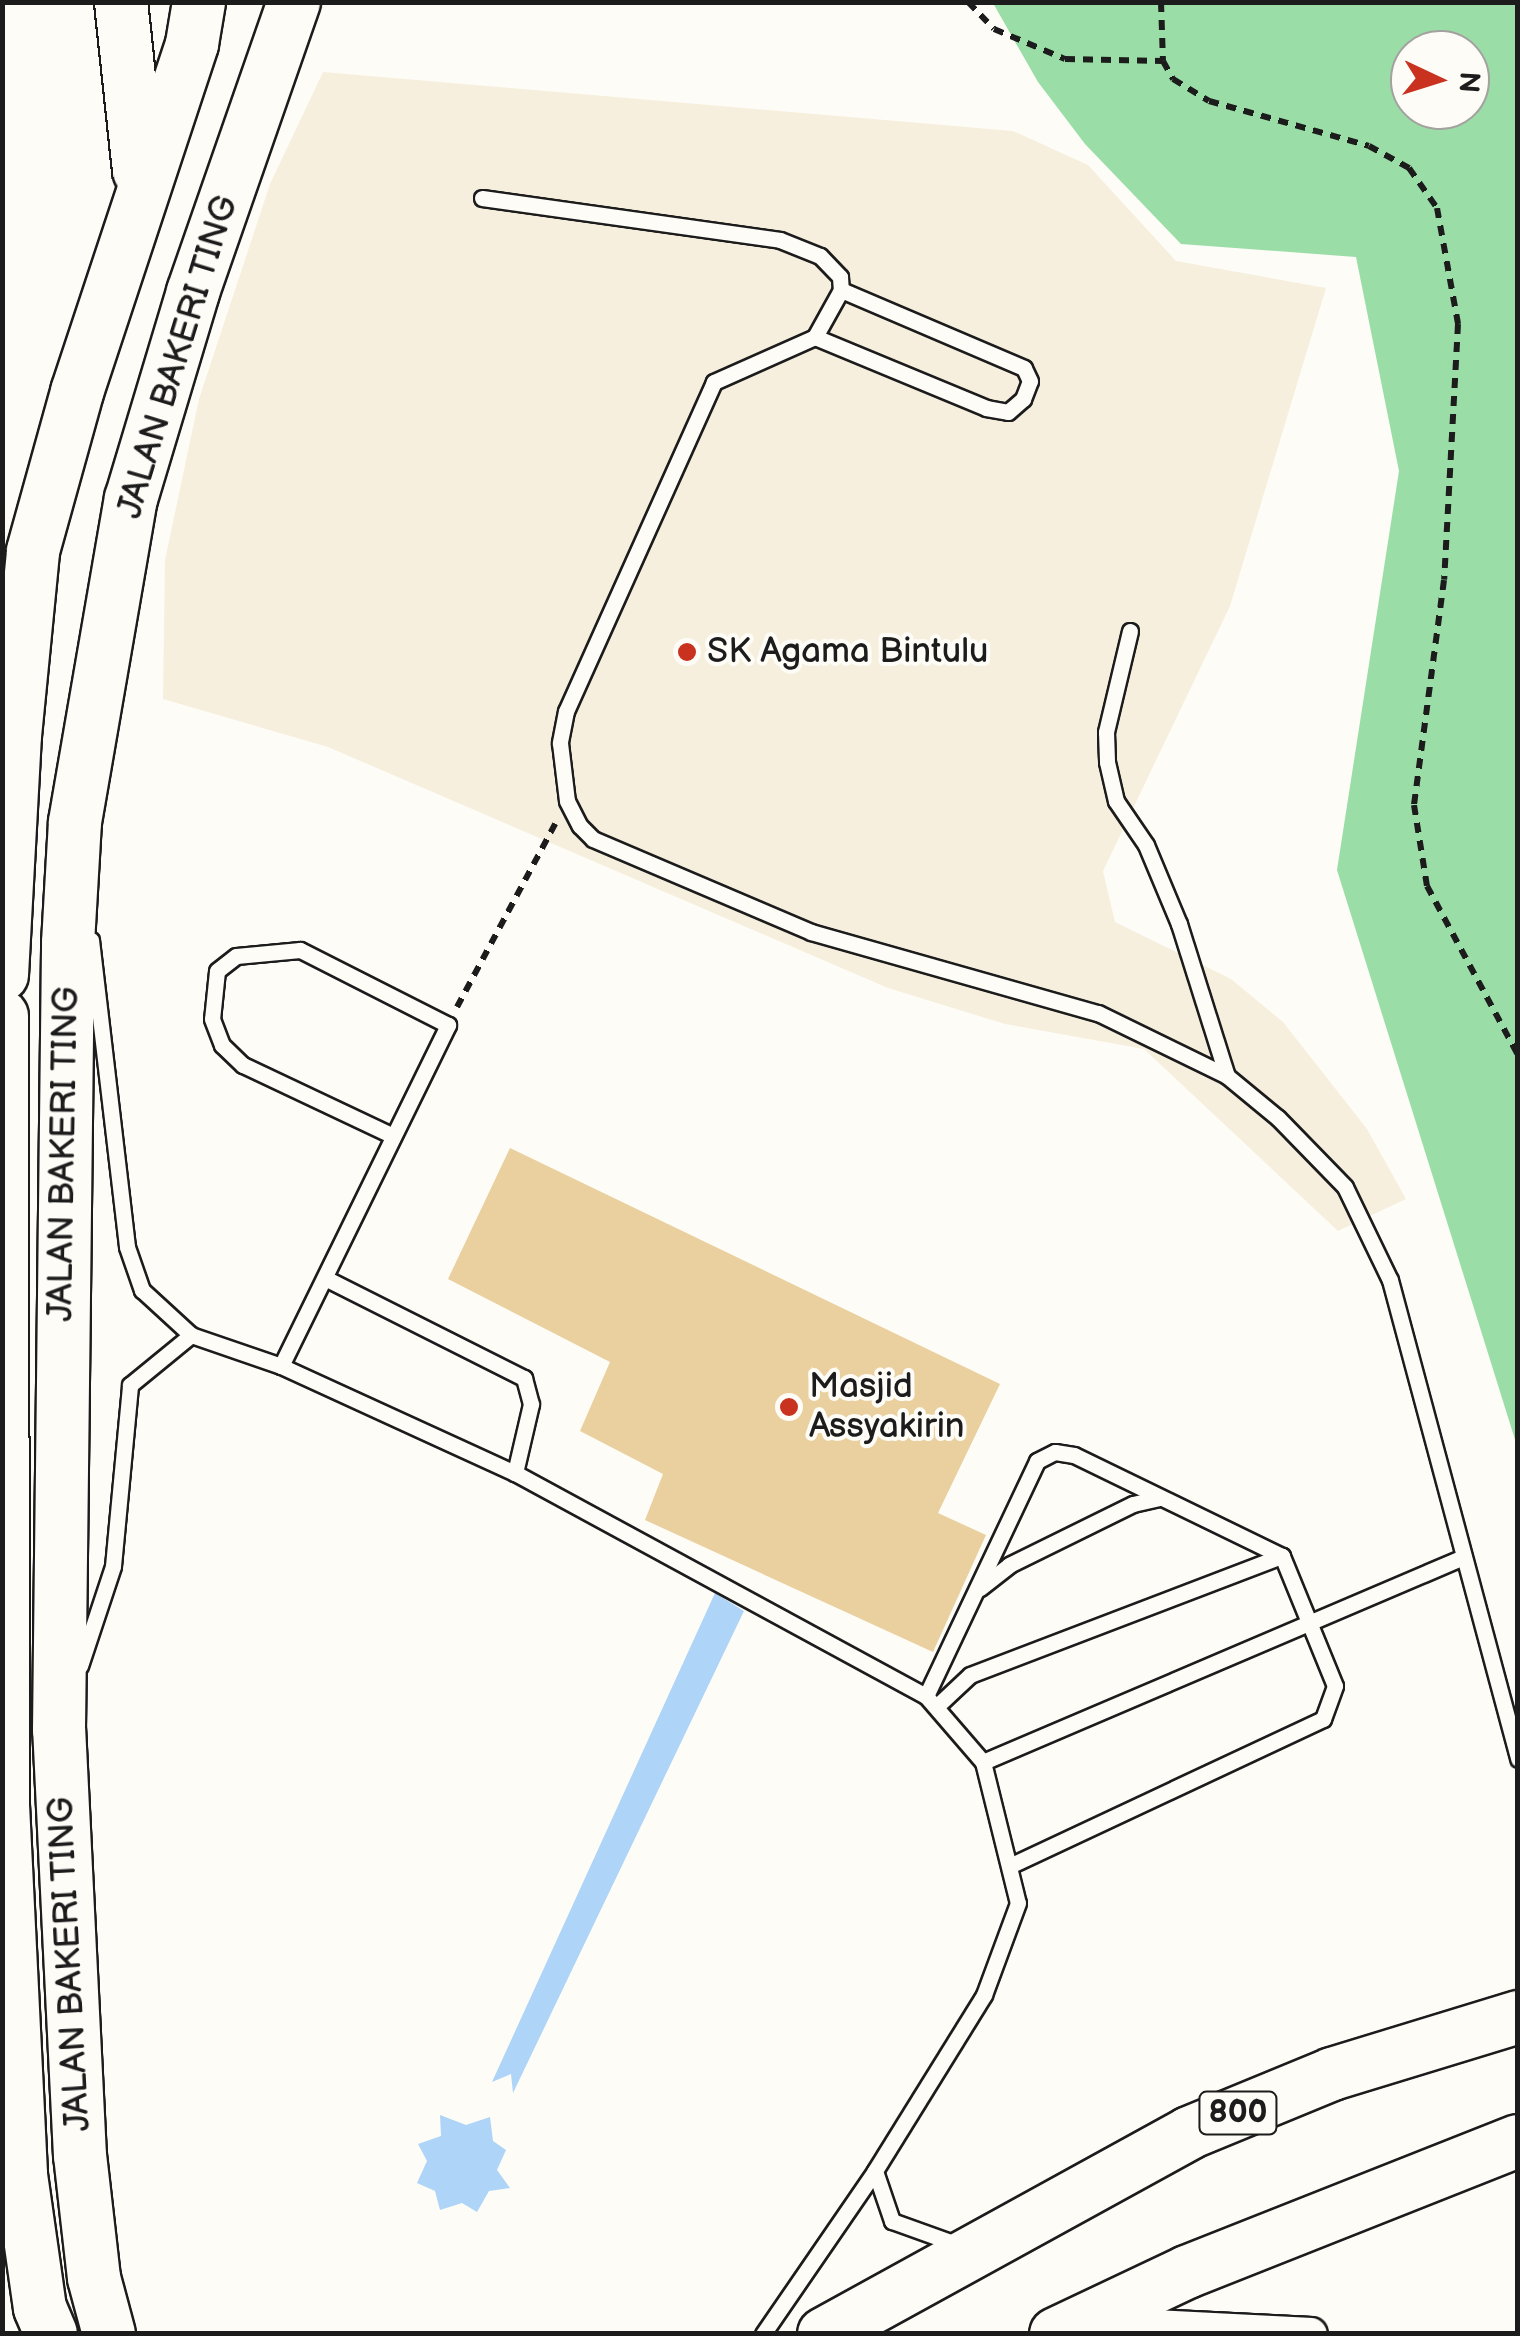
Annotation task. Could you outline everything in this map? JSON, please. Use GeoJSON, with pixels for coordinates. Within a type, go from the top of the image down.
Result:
{"type":"FeatureCollection","features":[{"type":"Feature","properties":{"kind":"main road"},"geometry":{"type":"LineString","coordinates":[[122,2],[141,198]]}},
{"type":"Feature","properties":{"kind":"main road","name":"JALAN BAKERI TING"},"geometry":{"type":"LineString","coordinates":[[2,975],[14,736],[33,550],[192,44],[199,2]]}},
{"type":"Feature","properties":{"kind":"main road","name":"JALAN BAKERI TING"},"geometry":{"type":"LineString","coordinates":[[109,2330],[80,2156],[59,1730],[68,943],[76,822],[131,499],[194,292],[294,2]]}},
{"type":"Feature","properties":{"kind":"main road","name":"JALAN BAKERI TING"},"geometry":{"type":"LineString","coordinates":[[2,1016],[3,1805],[10,2083],[45,2325]]}},
{"type":"Feature","properties":{"kind":"main road","name":"800"},"geometry":{"type":"LineString","coordinates":[[824,2334],[1189,2133],[1332,2074],[1518,2017]]}},
{"type":"Feature","properties":{"kind":"main road"},"geometry":{"type":"LineString","coordinates":[[1068,2328],[1187,2272],[1518,2142]]}},
{"type":"Feature","properties":{"kind":"street"},"geometry":{"type":"LineString","coordinates":[[1068,2328],[1311,2334]]}},
{"type":"Feature","properties":{"kind":"lane"},"geometry":{"type":"LineString","coordinates":[[482,198],[780,240],[820,256],[840,276],[841,290],[815,337],[714,382],[566,711],[560,743],[568,801],[593,840],[811,932],[1098,1013],[1227,1076],[1344,1188],[1382,1264],[1518,1759]]}},
{"type":"Feature","properties":{"kind":"lane"},"geometry":{"type":"LineString","coordinates":[[815,337],[986,408],[1008,412],[1023,399],[1030,381],[1024,368],[841,290]]}},
{"type":"Feature","properties":{"kind":"lane"},"geometry":{"type":"LineString","coordinates":[[1130,631],[1106,732],[1107,762],[1116,800],[1146,846],[1179,924],[1227,1076]]}},
{"type":"Feature","properties":{"kind":"lane"},"geometry":{"type":"LineString","coordinates":[[76,822],[127,1247],[142,1290],[191,1336],[281,1366],[515,1473],[932,1701],[983,1762],[1012,1866],[1018,1903],[984,1995],[876,2171],[763,2334]]}},
{"type":"Feature","properties":{"kind":"lane"},"geometry":{"type":"LineString","coordinates":[[281,1366],[390,1135],[448,1025],[300,950],[236,956],[217,971],[212,1019],[232,1055],[390,1135]]}},
{"type":"Feature","properties":{"kind":"lane"},"geometry":{"type":"LineString","coordinates":[[325,1278],[524,1378],[531,1404],[515,1473]]}},
{"type":"Feature","properties":{"kind":"lane"},"geometry":{"type":"LineString","coordinates":[[59,1730],[112,1566],[130,1385],[191,1336]]}},
{"type":"Feature","properties":{"kind":"lane"},"geometry":{"type":"LineString","coordinates":[[932,1701],[976,1591],[1038,1461],[1055,1452],[1074,1455],[1282,1556],[1335,1686],[1323,1719],[1012,1866]]}},
{"type":"Feature","properties":{"kind":"lane"},"geometry":{"type":"LineString","coordinates":[[976,1591],[1009,1565],[1133,1504],[1158,1498]]}},
{"type":"Feature","properties":{"kind":"lane"},"geometry":{"type":"LineString","coordinates":[[932,1701],[970,1675],[1282,1556]]}},
{"type":"Feature","properties":{"kind":"lane"},"geometry":{"type":"LineString","coordinates":[[983,1762],[1310,1626],[1461,1558]]}},
{"type":"Feature","properties":{"kind":"lane"},"geometry":{"type":"LineString","coordinates":[[876,2171],[892,2221],[977,2251]]}},
{"type":"Feature","properties":{"kind":"path"},"geometry":{"type":"LineString","coordinates":[[968,2],[994,30],[1065,60],[1163,61]]}},
{"type":"Feature","properties":{"kind":"path"},"geometry":{"type":"LineString","coordinates":[[1161,2],[1163,61],[1173,79],[1209,100],[1369,146],[1409,168],[1437,208],[1458,324],[1444,580],[1414,805],[1427,886],[1518,1055]]}},
{"type":"Feature","properties":{"kind":"path"},"geometry":{"type":"LineString","coordinates":[[448,1025],[568,801]]}},
{"type":"Feature","properties":{"kind":"shaded area","name":"SK Agama Bintulu"},"geometry":{"type":"Polygon","coordinates":[[[323,72],[1013,131],[1088,165],[1176,261],[1326,288],[1230,606],[1103,871],[1115,922],[1231,979],[1283,1022],[1367,1129],[1406,1199],[1338,1231],[1144,1049],[1005,1024],[888,988],[328,747],[163,699],[165,560],[199,399],[270,184],[323,72]]]}},
{"type":"Feature","properties":{"kind":"green space"},"geometry":{"type":"Polygon","coordinates":[[[993,3],[1517,3],[1517,1446],[1337,870],[1399,471],[1356,257],[1181,244],[1085,144],[1038,82],[993,3]]]}},
{"type":"Feature","properties":{"kind":"water"},"geometry":{"type":"Polygon","coordinates":[[[715,1593],[744,1611],[513,2093],[511,2074],[492,2082],[715,1593]]]}},
{"type":"Feature","properties":{"kind":"water"},"geometry":{"type":"Polygon","coordinates":[[[440,2115],[466,2125],[490,2117],[493,2141],[506,2150],[497,2170],[510,2188],[489,2191],[477,2212],[462,2203],[440,2210],[435,2191],[417,2183],[427,2161],[418,2144],[441,2136],[440,2115]]]}},
{"type":"Feature","properties":{"kind":"building","name":"Masjid Assyakirin"},"geometry":{"type":"Polygon","coordinates":[[[510,1148],[1000,1384],[938,1513],[986,1535],[933,1652],[645,1520],[663,1474],[580,1431],[610,1362],[448,1279],[510,1148]]]}},
{"type":"Feature","properties":{"kind":"place","name":"SK Agama Bintulu"},"geometry":{"type":"Point","coordinates":[687,652]}},
{"type":"Feature","properties":{"kind":"place","name":"Masjid Assyakirin"},"geometry":{"type":"Point","coordinates":[789,1407]}}]}
